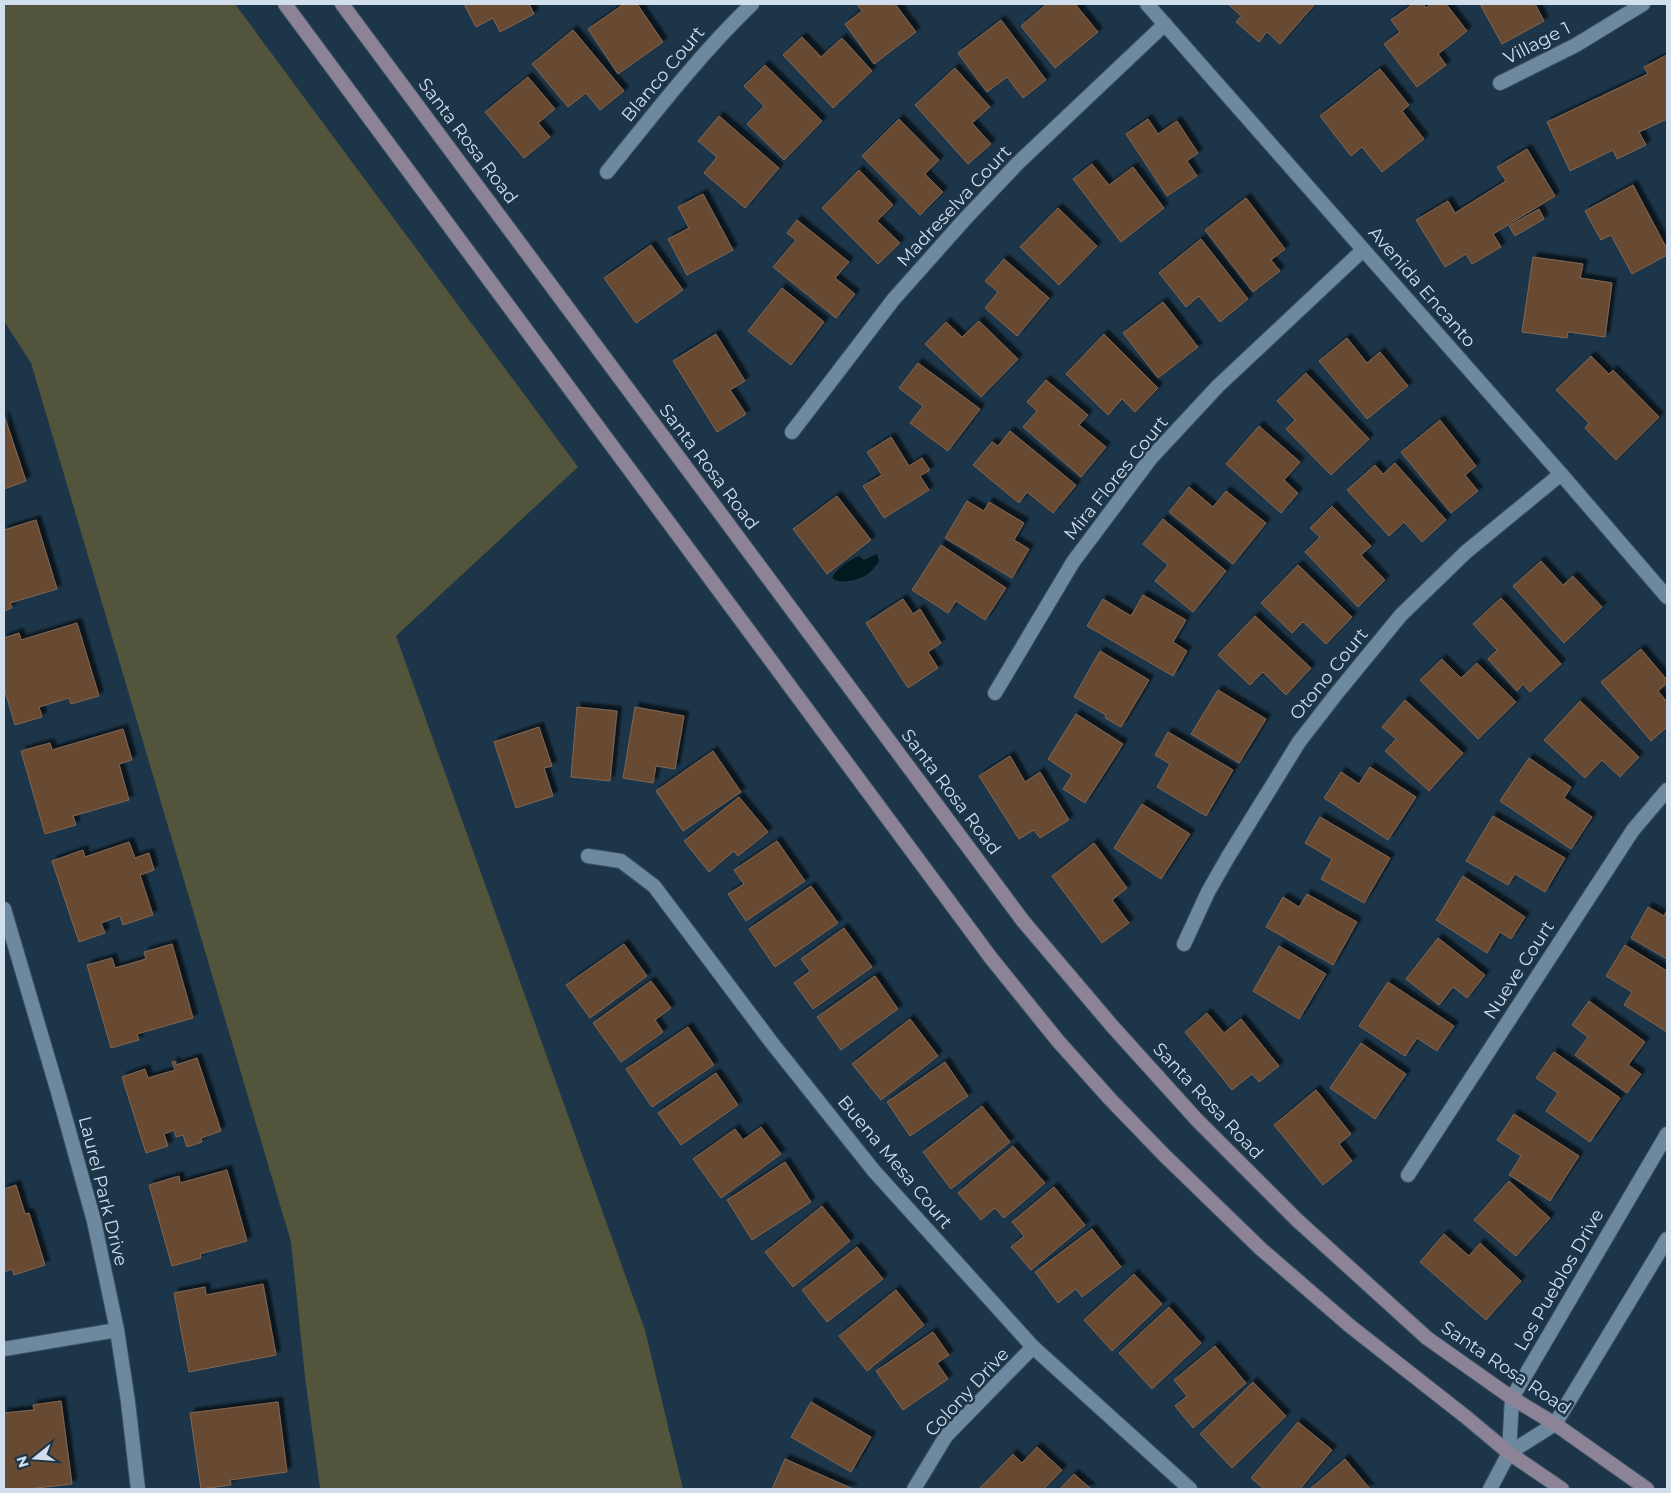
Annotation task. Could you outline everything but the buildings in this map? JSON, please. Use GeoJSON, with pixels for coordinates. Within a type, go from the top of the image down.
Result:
{"type":"FeatureCollection","features":[{"type":"Feature","properties":{"kind":"main road"},"geometry":{"type":"LineString","coordinates":[[285,4],[986,950],[1058,1041],[1164,1155],[1261,1249],[1350,1326],[1509,1453],[1562,1489]]}},
{"type":"Feature","properties":{"kind":"main road","name":"Santa Rosa Road"},"geometry":{"type":"LineString","coordinates":[[342,4],[1029,928],[1113,1027],[1197,1120],[1297,1220],[1427,1338],[1512,1398],[1555,1424],[1647,1489]]}},
{"type":"Feature","properties":{"kind":"street","name":"Blanco Court"},"geometry":{"type":"LineString","coordinates":[[607,172],[722,34],[752,4]]}},
{"type":"Feature","properties":{"kind":"street","name":"Avenida Encanto"},"geometry":{"type":"LineString","coordinates":[[1147,4],[1667,597]]}},
{"type":"Feature","properties":{"kind":"street","name":"Village 1"},"geometry":{"type":"LineString","coordinates":[[1500,83],[1576,45],[1643,4]]}},
{"type":"Feature","properties":{"kind":"street","name":"Madreselva Court"},"geometry":{"type":"LineString","coordinates":[[792,432],[893,300],[965,219],[1017,164],[1165,24]]}},
{"type":"Feature","properties":{"kind":"street","name":"Mira Flores Court"},"geometry":{"type":"LineString","coordinates":[[995,693],[1072,562],[1151,458],[1218,386],[1363,250]]}},
{"type":"Feature","properties":{"kind":"street","name":"Otono Court"},"geometry":{"type":"LineString","coordinates":[[1184,944],[1208,892],[1228,858],[1299,742],[1337,693],[1401,615],[1466,552],[1561,474]]}},
{"type":"Feature","properties":{"kind":"street","name":"Nueve Court"},"geometry":{"type":"LineString","coordinates":[[1408,1175],[1633,830],[1667,790]]}},
{"type":"Feature","properties":{"kind":"street","name":"Buena Mesa Court"},"geometry":{"type":"LineString","coordinates":[[588,856],[621,861],[654,886],[772,1043],[874,1171],[1033,1347],[1190,1489]]}},
{"type":"Feature","properties":{"kind":"street","name":"Laurel Park Drive"},"geometry":{"type":"LineString","coordinates":[[4,908],[94,1221],[117,1330],[138,1489]]}},
{"type":"Feature","properties":{"kind":"street","name":"Los Pueblos Drive"},"geometry":{"type":"LineString","coordinates":[[1490,1489],[1509,1453],[1512,1398],[1667,1134]]}},
{"type":"Feature","properties":{"kind":"street","name":"Los Pueblos Drive"},"geometry":{"type":"LineString","coordinates":[[1509,1453],[1555,1424],[1667,1239]]}},
{"type":"Feature","properties":{"kind":"street"},"geometry":{"type":"LineString","coordinates":[[4,1349],[117,1330]]}},
{"type":"Feature","properties":{"kind":"street","name":"Colony Drive"},"geometry":{"type":"LineString","coordinates":[[914,1489],[946,1436],[1033,1347]]}},
{"type":"Feature","properties":{"kind":"shaded area"},"geometry":{"type":"Polygon","coordinates":[[[4,4],[235,4],[578,467],[396,636],[645,1330],[683,1489],[320,1489],[305,1377],[291,1242],[31,363],[4,321],[4,4]]]}},
{"type":"Feature","properties":{"kind":"shaded area"},"geometry":{"type":"Polygon","coordinates":[[[877,554],[879,562],[864,576],[855,580],[844,581],[832,578],[840,568],[851,560],[859,556],[864,560],[877,554]]]}}]}
